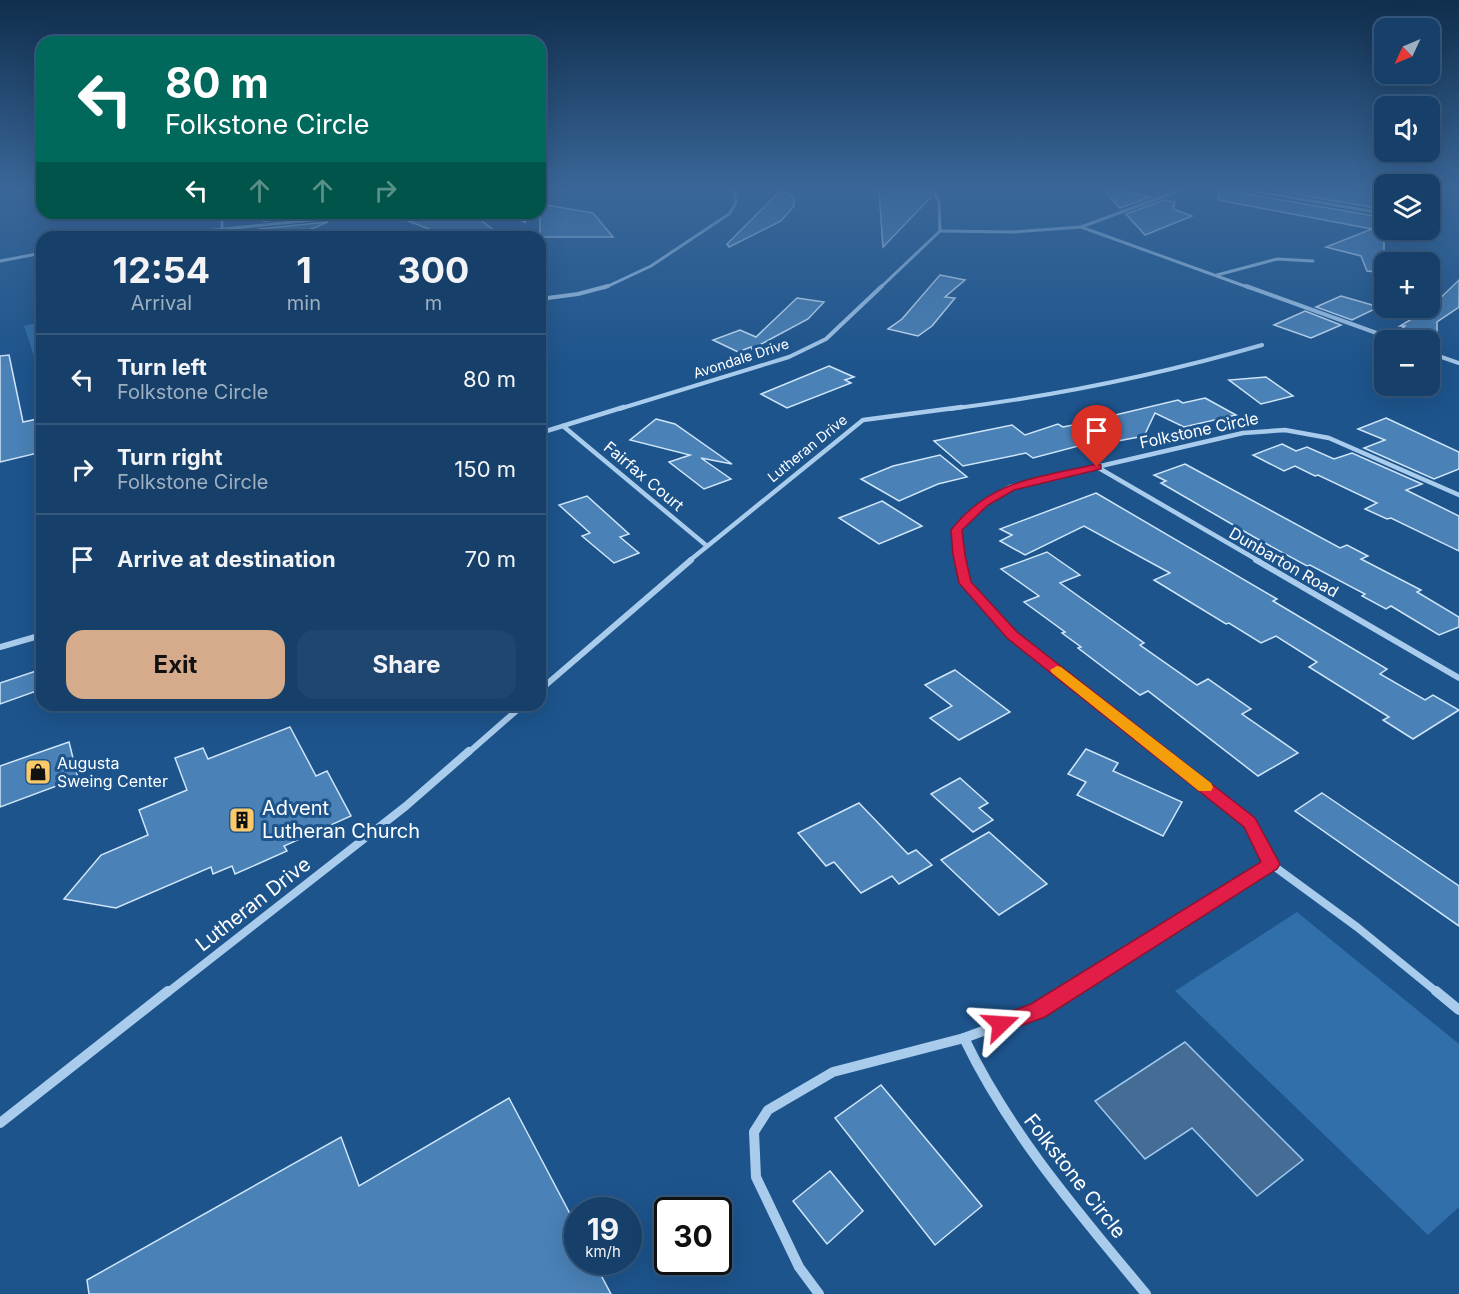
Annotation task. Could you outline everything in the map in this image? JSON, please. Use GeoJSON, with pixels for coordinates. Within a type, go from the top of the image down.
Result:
{"type":"FeatureCollection","features":[{"type":"Feature","properties":{"kind":"street"},"geometry":{"type":"LineString","coordinates":[[546,298],[599,290],[630,277],[672,250]]}},
{"type":"Feature","properties":{"kind":"street","name":"Avondale Drive"},"geometry":{"type":"LineString","coordinates":[[546,431],[789,357],[826,339],[920,250]]}},
{"type":"Feature","properties":{"kind":"street"},"geometry":{"type":"LineString","coordinates":[[1145,250],[1374,332]]}},
{"type":"Feature","properties":{"kind":"street"},"geometry":{"type":"LineString","coordinates":[[0,261],[36,255]]}},
{"type":"Feature","properties":{"kind":"street"},"geometry":{"type":"LineString","coordinates":[[1215,276],[1277,259],[1313,261]]}},
{"type":"Feature","properties":{"kind":"street","name":"Lutheran Drive"},"geometry":{"type":"LineString","coordinates":[[546,685],[707,546],[863,420],[997,403],[1203,362],[1262,345]]}},
{"type":"Feature","properties":{"kind":"street"},"geometry":{"type":"LineString","coordinates":[[1440,356],[1459,363]]}},
{"type":"Feature","properties":{"kind":"street","name":"Fairfax Court"},"geometry":{"type":"LineString","coordinates":[[563,426],[707,546]]}},
{"type":"Feature","properties":{"kind":"street","name":"Folkstone Circle"},"geometry":{"type":"LineString","coordinates":[[1459,495],[1329,438],[1285,430],[1243,433],[1010,487],[984,502],[957,530],[965,583],[1012,635],[1250,823],[1271,864],[1357,927],[1459,1010]]}},
{"type":"Feature","properties":{"kind":"street","name":"Dunbarton Road"},"geometry":{"type":"LineString","coordinates":[[1097,467],[1459,678]]}},
{"type":"Feature","properties":{"kind":"street"},"geometry":{"type":"LineString","coordinates":[[0,647],[36,637]]}},
{"type":"Feature","properties":{"kind":"street","name":"Lutheran Drive"},"geometry":{"type":"LineString","coordinates":[[0,1123],[406,806],[516,711]]}},
{"type":"Feature","properties":{"kind":"street"},"geometry":{"type":"LineString","coordinates":[[819,1294],[799,1267],[756,1177],[754,1132],[768,1110],[832,1072],[964,1038],[1038,1011],[1271,864]]}},
{"type":"Feature","properties":{"kind":"street","name":"Folkstone Circle"},"geometry":{"type":"LineString","coordinates":[[964,1038],[975,1064],[1022,1142],[1146,1294]]}},
{"type":"Feature","properties":{"kind":"shaded area"},"geometry":{"type":"Polygon","coordinates":[[[36,323],[36,359],[35,359],[24,326],[36,323]]]}},
{"type":"Feature","properties":{"kind":"shaded area"},"geometry":{"type":"Polygon","coordinates":[[[1297,912],[1459,1044],[1459,1207],[1428,1235],[1175,991],[1297,912]]]}},
{"type":"Feature","properties":{"kind":"shaded area"},"geometry":{"type":"Polygon","coordinates":[[[1185,1042],[1303,1160],[1257,1196],[1192,1128],[1145,1159],[1095,1101],[1185,1042]]]}},
{"type":"Feature","properties":{"kind":"building"},"geometry":{"type":"Polygon","coordinates":[[[1339,250],[1384,250],[1374,252],[1374,272],[1367,271],[1361,256],[1339,250]]]}},
{"type":"Feature","properties":{"kind":"building"},"geometry":{"type":"Polygon","coordinates":[[[940,275],[965,280],[945,297],[955,298],[932,326],[918,336],[888,329],[902,319],[940,275]]]}},
{"type":"Feature","properties":{"kind":"building"},"geometry":{"type":"Polygon","coordinates":[[[1459,280],[1459,307],[1437,322],[1437,330],[1400,330],[1405,326],[1400,326],[1413,318],[1440,318],[1440,298],[1459,280]]]}},
{"type":"Feature","properties":{"kind":"building"},"geometry":{"type":"Polygon","coordinates":[[[1341,296],[1374,306],[1374,309],[1352,320],[1316,307],[1341,296]]]}},
{"type":"Feature","properties":{"kind":"building"},"geometry":{"type":"Polygon","coordinates":[[[797,298],[824,302],[808,319],[752,349],[751,347],[738,352],[713,340],[740,330],[756,337],[797,298]]]}},
{"type":"Feature","properties":{"kind":"building"},"geometry":{"type":"Polygon","coordinates":[[[1305,311],[1341,325],[1311,338],[1274,325],[1305,311]]]}},
{"type":"Feature","properties":{"kind":"building"},"geometry":{"type":"Polygon","coordinates":[[[9,355],[23,422],[36,419],[36,453],[0,462],[0,356],[9,355]]]}},
{"type":"Feature","properties":{"kind":"building"},"geometry":{"type":"Polygon","coordinates":[[[829,366],[854,377],[845,380],[851,383],[787,408],[761,394],[829,366]]]}},
{"type":"Feature","properties":{"kind":"building"},"geometry":{"type":"Polygon","coordinates":[[[1266,377],[1293,396],[1261,404],[1229,380],[1266,377]]]}},
{"type":"Feature","properties":{"kind":"building"},"geometry":{"type":"Polygon","coordinates":[[[1205,398],[1236,415],[1184,427],[1155,413],[1144,436],[1102,444],[1097,441],[1033,458],[1026,453],[963,466],[934,441],[1012,425],[1025,435],[1058,424],[1063,427],[1178,400],[1183,403],[1205,398]]]}},
{"type":"Feature","properties":{"kind":"building"},"geometry":{"type":"Polygon","coordinates":[[[1386,418],[1459,452],[1459,469],[1434,479],[1364,448],[1385,440],[1358,429],[1386,418]]]}},
{"type":"Feature","properties":{"kind":"building"},"geometry":{"type":"Polygon","coordinates":[[[656,419],[675,424],[732,464],[701,458],[731,479],[704,489],[669,462],[690,455],[630,440],[656,419]]]}},
{"type":"Feature","properties":{"kind":"building"},"geometry":{"type":"Polygon","coordinates":[[[1282,444],[1296,451],[1307,447],[1334,459],[1352,453],[1422,484],[1406,490],[1459,516],[1459,551],[1391,518],[1387,519],[1365,509],[1377,503],[1318,475],[1315,476],[1295,466],[1284,471],[1253,455],[1282,444]]]}},
{"type":"Feature","properties":{"kind":"building"},"geometry":{"type":"Polygon","coordinates":[[[940,455],[967,477],[938,484],[899,501],[861,479],[893,466],[940,455]]]}},
{"type":"Feature","properties":{"kind":"building"},"geometry":{"type":"Polygon","coordinates":[[[1185,464],[1340,548],[1347,545],[1368,556],[1361,559],[1421,590],[1417,592],[1459,617],[1459,627],[1439,635],[1391,606],[1386,609],[1362,596],[1365,594],[1254,537],[1161,483],[1166,481],[1154,475],[1185,464]]]}},
{"type":"Feature","properties":{"kind":"building"},"geometry":{"type":"Polygon","coordinates":[[[1096,493],[1277,599],[1273,601],[1387,669],[1380,674],[1425,700],[1433,695],[1459,710],[1413,739],[1383,720],[1389,717],[1309,667],[1317,662],[1276,636],[1261,643],[1229,623],[1226,624],[1154,580],[1170,573],[1084,526],[1025,555],[1000,541],[1012,535],[1000,529],[1096,493]]]}},
{"type":"Feature","properties":{"kind":"building"},"geometry":{"type":"Polygon","coordinates":[[[587,496],[629,534],[620,537],[639,553],[614,563],[582,536],[590,533],[559,505],[587,496]]]}},
{"type":"Feature","properties":{"kind":"building"},"geometry":{"type":"Polygon","coordinates":[[[882,501],[922,526],[879,544],[839,518],[882,501]]]}},
{"type":"Feature","properties":{"kind":"building"},"geometry":{"type":"Polygon","coordinates":[[[1047,552],[1080,575],[1060,583],[1144,643],[1140,645],[1197,685],[1208,679],[1251,709],[1242,714],[1298,753],[1258,776],[1148,691],[1140,695],[1078,648],[1081,647],[1062,633],[1065,632],[1024,602],[1039,596],[1001,569],[1047,552]]]}},
{"type":"Feature","properties":{"kind":"building"},"geometry":{"type":"Polygon","coordinates":[[[955,670],[1010,712],[959,740],[930,718],[952,706],[925,685],[955,670]]]}},
{"type":"Feature","properties":{"kind":"building"},"geometry":{"type":"Polygon","coordinates":[[[36,671],[36,691],[0,704],[0,683],[36,671]]]}},
{"type":"Feature","properties":{"kind":"building","name":"Advent Lutheran Church"},"geometry":{"type":"Polygon","coordinates":[[[290,727],[316,776],[327,771],[351,816],[284,846],[287,851],[235,874],[232,866],[213,874],[211,867],[116,908],[64,899],[101,855],[148,835],[139,810],[187,790],[175,758],[203,748],[208,759],[290,727]]]}},
{"type":"Feature","properties":{"kind":"building","name":"Augusta Sweing Center"},"geometry":{"type":"Polygon","coordinates":[[[69,742],[78,778],[0,807],[0,766],[69,742]]]}},
{"type":"Feature","properties":{"kind":"building"},"geometry":{"type":"Polygon","coordinates":[[[1086,749],[1118,763],[1113,771],[1182,802],[1163,836],[1077,795],[1086,782],[1068,774],[1086,749]]]}},
{"type":"Feature","properties":{"kind":"building"},"geometry":{"type":"Polygon","coordinates":[[[960,778],[988,803],[979,808],[993,820],[973,832],[931,794],[960,778]]]}},
{"type":"Feature","properties":{"kind":"building"},"geometry":{"type":"Polygon","coordinates":[[[1322,793],[1459,886],[1459,926],[1295,811],[1322,793]]]}},
{"type":"Feature","properties":{"kind":"building"},"geometry":{"type":"Polygon","coordinates":[[[859,803],[908,854],[916,850],[932,865],[899,884],[892,876],[861,893],[834,862],[826,866],[798,833],[859,803]]]}},
{"type":"Feature","properties":{"kind":"building"},"geometry":{"type":"Polygon","coordinates":[[[989,832],[1047,884],[999,915],[941,860],[989,832]]]}},
{"type":"Feature","properties":{"kind":"building"},"geometry":{"type":"Polygon","coordinates":[[[881,1085],[982,1206],[935,1245],[835,1118],[881,1085]]]}},
{"type":"Feature","properties":{"kind":"building"},"geometry":{"type":"Polygon","coordinates":[[[509,1098],[564,1202],[564,1275],[601,1275],[611,1294],[89,1294],[87,1280],[341,1137],[359,1186],[509,1098]]]}},
{"type":"Feature","properties":{"kind":"building"},"geometry":{"type":"Polygon","coordinates":[[[830,1171],[863,1211],[827,1244],[793,1201],[830,1171]]]}},
{"type":"Feature","properties":{"kind":"slow traffic"},"geometry":{"type":"LineString","coordinates":[[1057,670],[1205,787]]}},
{"type":"Feature","properties":{"kind":"place","name":"Augusta Sweing Center"},"geometry":{"type":"Point","coordinates":[38,772]}},
{"type":"Feature","properties":{"kind":"place","name":"Advent Lutheran Church"},"geometry":{"type":"Point","coordinates":[242,820]}},
{"type":"Feature","properties":{"kind":"route"},"geometry":{"type":"LineString","coordinates":[[1001,1024],[1038,1011],[1271,864],[1250,823],[1012,635],[965,583],[957,530],[984,502],[1010,487],[1097,467]]}}]}
